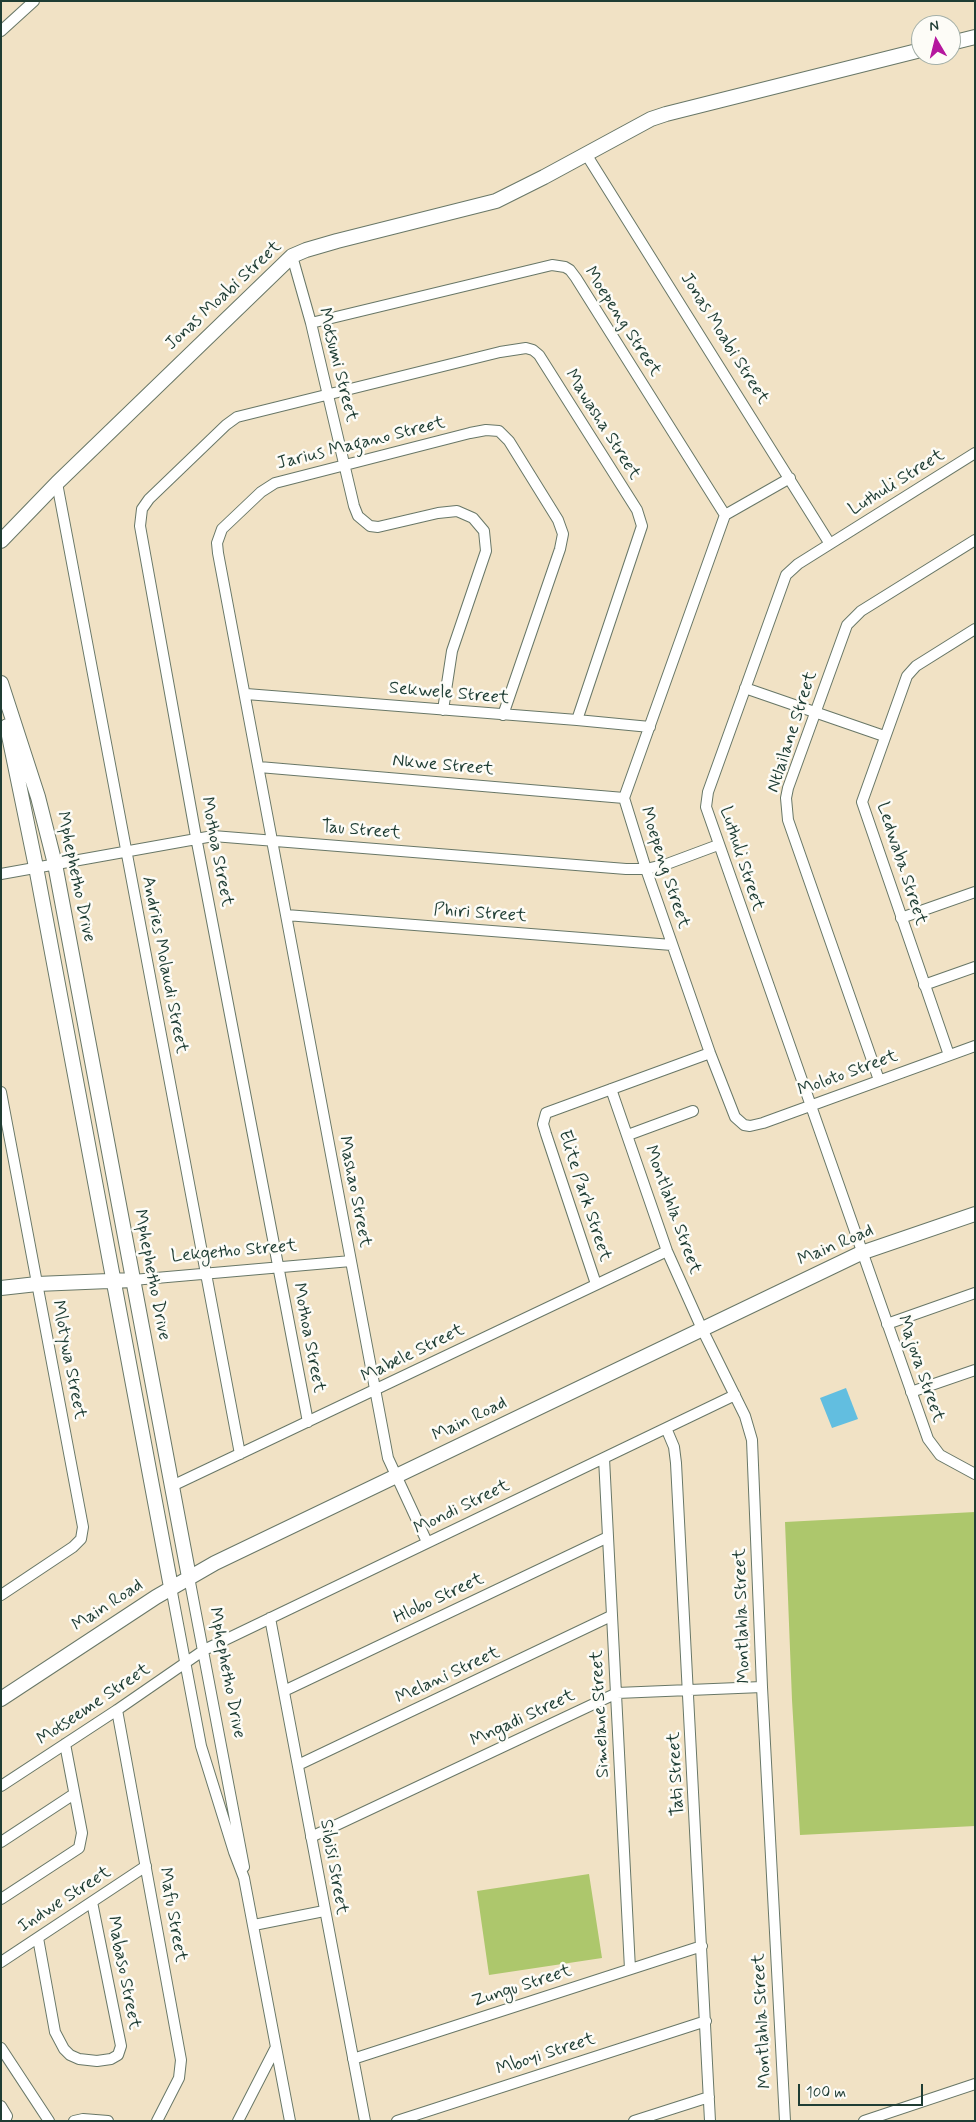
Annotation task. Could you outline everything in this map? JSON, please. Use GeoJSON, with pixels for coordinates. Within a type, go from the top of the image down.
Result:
{"type":"FeatureCollection","features":[{"type":"Feature","properties":{"kind":"street"},"geometry":{"type":"LineString","coordinates":[[1,31],[34,1]]}},
{"type":"Feature","properties":{"kind":"street"},"geometry":{"type":"LineString","coordinates":[[961,40],[975,37]]}},
{"type":"Feature","properties":{"kind":"street","name":"Jonas Moabi Street"},"geometry":{"type":"LineString","coordinates":[[1,541],[56,483],[292,256],[337,241],[496,201],[651,119],[666,114],[911,53]]}},
{"type":"Feature","properties":{"kind":"street","name":"Jonas Moabi Street"},"geometry":{"type":"LineString","coordinates":[[586,154],[830,544]]}},
{"type":"Feature","properties":{"kind":"street","name":"Motsumi Street"},"geometry":{"type":"LineString","coordinates":[[292,256],[311,323],[358,516],[370,526],[386,525],[451,511],[464,513],[480,524],[484,531],[486,551],[452,651],[443,710]]}},
{"type":"Feature","properties":{"kind":"street","name":"Moepeng Street"},"geometry":{"type":"LineString","coordinates":[[311,323],[552,265],[565,267],[576,278],[725,516],[624,798],[672,945],[710,1054],[735,1117]]}},
{"type":"Feature","properties":{"kind":"street","name":"Mawasha Street"},"geometry":{"type":"LineString","coordinates":[[327,394],[517,349],[526,348],[533,350],[539,355],[637,510],[642,526],[577,720]]}},
{"type":"Feature","properties":{"kind":"street","name":"Mothoa Street"},"geometry":{"type":"LineString","coordinates":[[308,1422],[196,837],[140,526],[140,514],[149,499],[232,419],[327,394]]}},
{"type":"Feature","properties":{"kind":"street","name":"Jarius Magano Street"},"geometry":{"type":"LineString","coordinates":[[271,840],[246,694],[218,553],[219,535],[222,529],[268,486],[290,478],[470,433],[499,431],[509,441],[562,527],[563,542],[503,715]]}},
{"type":"Feature","properties":{"kind":"street","name":"Luthuli Street"},"geometry":{"type":"LineString","coordinates":[[861,1253],[708,816],[706,800],[786,575],[798,564],[975,453]]}},
{"type":"Feature","properties":{"kind":"street"},"geometry":{"type":"LineString","coordinates":[[725,516],[790,478]]}},
{"type":"Feature","properties":{"kind":"street","name":"Andries Molaudi Street"},"geometry":{"type":"LineString","coordinates":[[56,483],[240,1454]]}},
{"type":"Feature","properties":{"kind":"street","name":"Ntlailane Street"},"geometry":{"type":"LineString","coordinates":[[879,1080],[786,810],[788,788],[843,633],[852,620],[861,611],[975,540]]}},
{"type":"Feature","properties":{"kind":"street","name":"Ledwaba Street"},"geometry":{"type":"LineString","coordinates":[[949,1055],[862,802],[903,684],[911,671],[975,629]]}},
{"type":"Feature","properties":{"kind":"street","name":"Mphephetho Drive"},"geometry":{"type":"LineString","coordinates":[[1,683],[38,797],[55,864],[188,1577],[204,1650],[244,1862],[244,1878]]}},
{"type":"Feature","properties":{"kind":"street"},"geometry":{"type":"LineString","coordinates":[[745,688],[884,736]]}},
{"type":"Feature","properties":{"kind":"street","name":"Mphephetho Drive"},"geometry":{"type":"LineString","coordinates":[[1,690],[201,1746],[244,1878],[290,2121]]}},
{"type":"Feature","properties":{"kind":"street","name":"Sekwele Street"},"geometry":{"type":"LineString","coordinates":[[246,694],[577,720],[650,728]]}},
{"type":"Feature","properties":{"kind":"street","name":"Nkwe Street"},"geometry":{"type":"LineString","coordinates":[[259,767],[624,798]]}},
{"type":"Feature","properties":{"kind":"street","name":"Tau Street"},"geometry":{"type":"LineString","coordinates":[[1,874],[196,837],[213,836],[626,870],[646,869],[689,858],[718,845]]}},
{"type":"Feature","properties":{"kind":"street","name":"Mashao Street"},"geometry":{"type":"LineString","coordinates":[[271,840],[388,1458],[427,1542]]}},
{"type":"Feature","properties":{"kind":"street"},"geometry":{"type":"LineString","coordinates":[[901,918],[975,892]]}},
{"type":"Feature","properties":{"kind":"street","name":"Phiri Street"},"geometry":{"type":"LineString","coordinates":[[286,915],[672,945]]}},
{"type":"Feature","properties":{"kind":"street"},"geometry":{"type":"LineString","coordinates":[[924,985],[975,968]]}},
{"type":"Feature","properties":{"kind":"street","name":"Moloto Street"},"geometry":{"type":"LineString","coordinates":[[735,1117],[739,1122],[750,1126],[975,1046]]}},
{"type":"Feature","properties":{"kind":"street","name":"Elite Park Street"},"geometry":{"type":"LineString","coordinates":[[596,1284],[543,1124],[546,1113],[710,1054]]}},
{"type":"Feature","properties":{"kind":"street","name":"Montlahla Street"},"geometry":{"type":"LineString","coordinates":[[611,1089],[667,1251],[750,1430],[753,1450],[762,1687],[784,2121]]}},
{"type":"Feature","properties":{"kind":"street","name":"Mlotywa Street"},"geometry":{"type":"LineString","coordinates":[[1,1092],[82,1532],[81,1539],[73,1547],[1,1595]]}},
{"type":"Feature","properties":{"kind":"street","name":"Montlahla Street"},"geometry":{"type":"LineString","coordinates":[[628,1135],[693,1111]]}},
{"type":"Feature","properties":{"kind":"street","name":"Main Road"},"geometry":{"type":"LineString","coordinates":[[1,1699],[188,1577],[861,1253],[975,1214]]}},
{"type":"Feature","properties":{"kind":"street","name":"Mabele Street"},"geometry":{"type":"LineString","coordinates":[[172,1486],[667,1251]]}},
{"type":"Feature","properties":{"kind":"street","name":"Majova Street"},"geometry":{"type":"LineString","coordinates":[[861,1253],[932,1447],[951,1462],[975,1474]]}},
{"type":"Feature","properties":{"kind":"street","name":"Lekgetho Street"},"geometry":{"type":"LineString","coordinates":[[1,1288],[37,1284],[113,1282],[205,1272],[351,1261]]}},
{"type":"Feature","properties":{"kind":"street"},"geometry":{"type":"LineString","coordinates":[[887,1324],[975,1293]]}},
{"type":"Feature","properties":{"kind":"street"},"geometry":{"type":"LineString","coordinates":[[911,1392],[975,1370]]}},
{"type":"Feature","properties":{"kind":"street","name":"Mondi Street"},"geometry":{"type":"LineString","coordinates":[[204,1650],[735,1395]]}},
{"type":"Feature","properties":{"kind":"street","name":"Tati Street"},"geometry":{"type":"LineString","coordinates":[[666,1428],[674,1447],[676,1458],[710,2121]]}},
{"type":"Feature","properties":{"kind":"street","name":"Simelane Street"},"geometry":{"type":"LineString","coordinates":[[604,1458],[630,1969]]}},
{"type":"Feature","properties":{"kind":"street","name":"Hlobo Street"},"geometry":{"type":"LineString","coordinates":[[284,1691],[608,1537]]}},
{"type":"Feature","properties":{"kind":"street","name":"Melani Street"},"geometry":{"type":"LineString","coordinates":[[298,1765],[611,1616]]}},
{"type":"Feature","properties":{"kind":"street","name":"Sibisi Street"},"geometry":{"type":"LineString","coordinates":[[270,1618],[324,1912],[365,2121]]}},
{"type":"Feature","properties":{"kind":"street","name":"Motseeme Street"},"geometry":{"type":"LineString","coordinates":[[1,1786],[204,1650]]}},
{"type":"Feature","properties":{"kind":"street","name":"Mngadi Street"},"geometry":{"type":"LineString","coordinates":[[311,1837],[617,1693],[762,1687]]}},
{"type":"Feature","properties":{"kind":"street","name":"Mafu Street"},"geometry":{"type":"LineString","coordinates":[[117,1710],[182,2060],[178,2078],[157,2121]]}},
{"type":"Feature","properties":{"kind":"street"},"geometry":{"type":"LineString","coordinates":[[1,1899],[79,1848],[82,1833],[65,1744]]}},
{"type":"Feature","properties":{"kind":"street"},"geometry":{"type":"LineString","coordinates":[[1,1842],[74,1794]]}},
{"type":"Feature","properties":{"kind":"street","name":"Indwe Street"},"geometry":{"type":"LineString","coordinates":[[1,1962],[146,1866]]}},
{"type":"Feature","properties":{"kind":"street","name":"Mabaso Street"},"geometry":{"type":"LineString","coordinates":[[38,1938],[55,2032],[64,2049],[70,2055],[97,2062],[111,2059],[118,2055],[121,2046],[92,1902]]}},
{"type":"Feature","properties":{"kind":"street"},"geometry":{"type":"LineString","coordinates":[[254,1925],[324,1912]]}},
{"type":"Feature","properties":{"kind":"street","name":"Zungu Street"},"geometry":{"type":"LineString","coordinates":[[353,2059],[702,1946]]}},
{"type":"Feature","properties":{"kind":"street","name":"Mboyi Street"},"geometry":{"type":"LineString","coordinates":[[397,2121],[706,2020]]}},
{"type":"Feature","properties":{"kind":"street"},"geometry":{"type":"LineString","coordinates":[[238,2121],[276,2047]]}},
{"type":"Feature","properties":{"kind":"street"},"geometry":{"type":"LineString","coordinates":[[1,2048],[49,2121]]}},
{"type":"Feature","properties":{"kind":"street"},"geometry":{"type":"LineString","coordinates":[[864,2121],[975,2084]]}},
{"type":"Feature","properties":{"kind":"street"},"geometry":{"type":"LineString","coordinates":[[634,2121],[709,2097]]}},
{"type":"Feature","properties":{"kind":"street"},"geometry":{"type":"LineString","coordinates":[[1,2106],[7,2116],[5,2121]]}},
{"type":"Feature","properties":{"kind":"street"},"geometry":{"type":"LineString","coordinates":[[74,2121],[92,2119],[108,2121]]}},
{"type":"Feature","properties":{"kind":"green space"},"geometry":{"type":"Polygon","coordinates":[[[975,1512],[975,1826],[800,1835],[792,1700],[785,1522],[975,1512]]]}},
{"type":"Feature","properties":{"kind":"green space"},"geometry":{"type":"Polygon","coordinates":[[[589,1874],[602,1958],[489,1975],[477,1891],[589,1874]]]}},
{"type":"Feature","properties":{"kind":"water"},"geometry":{"type":"Polygon","coordinates":[[[846,1388],[858,1419],[832,1428],[820,1398],[846,1388]]]}}]}
